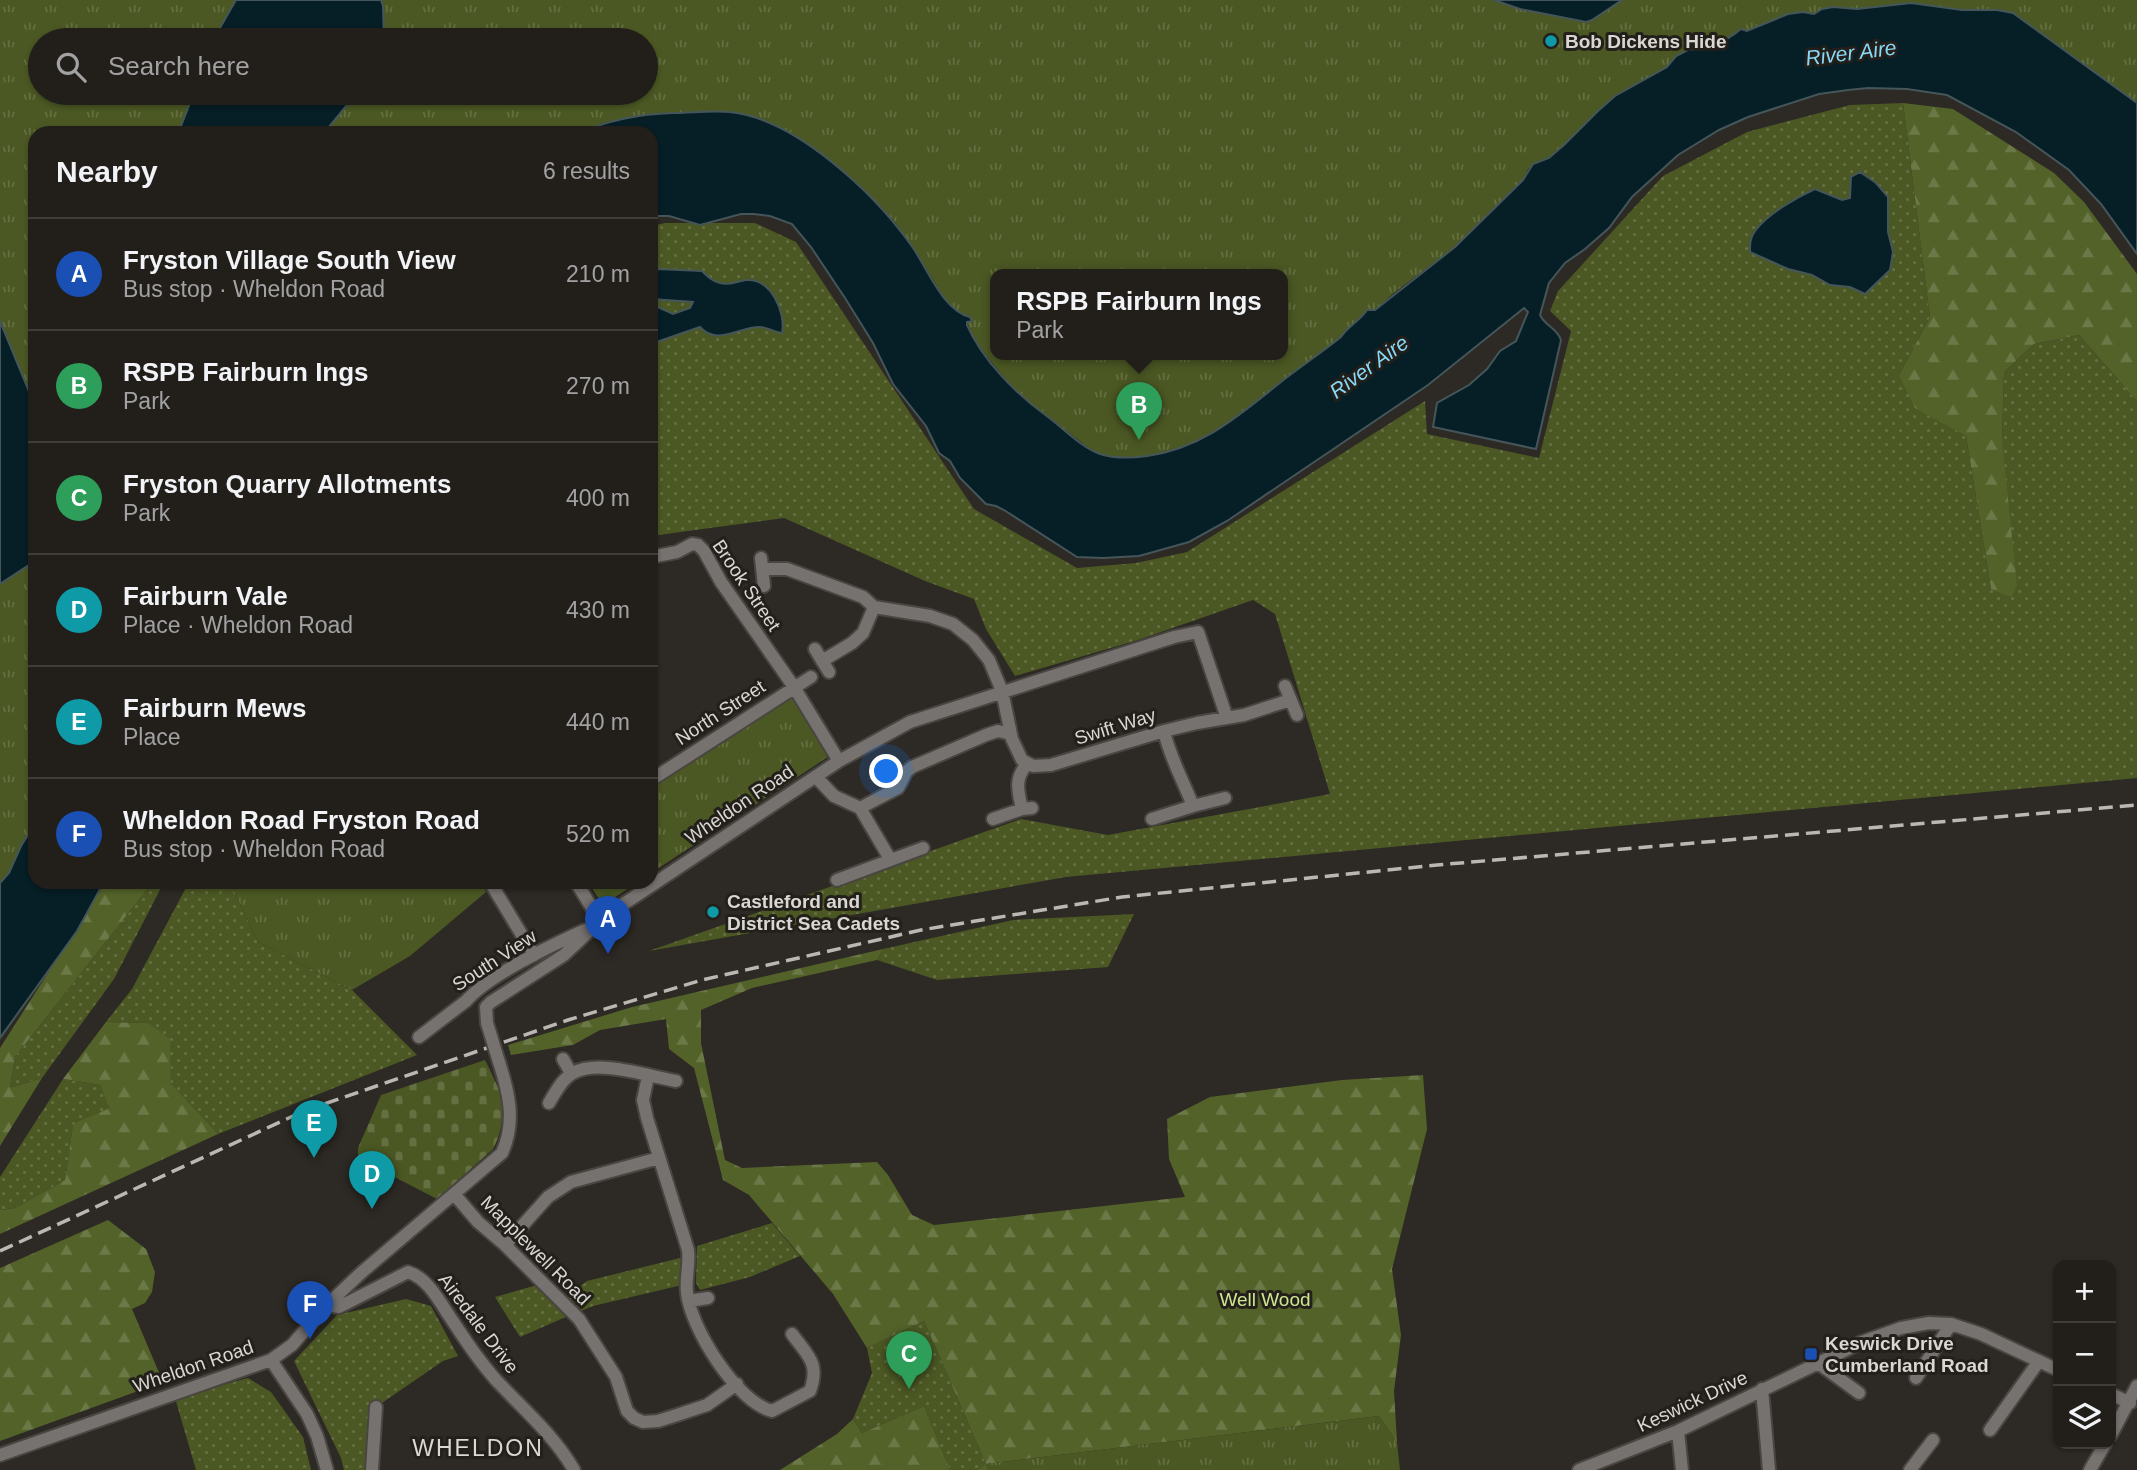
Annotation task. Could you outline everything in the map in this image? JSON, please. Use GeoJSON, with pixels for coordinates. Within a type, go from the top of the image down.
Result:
{"type":"FeatureCollection","features":[{"type":"Feature","properties":{"kind":"street","name":"Brook Street"},"geometry":{"type":"LineString","coordinates":[[658,556],[677,552],[692,544],[698,545],[794,687]]}},
{"type":"Feature","properties":{"kind":"street"},"geometry":{"type":"LineString","coordinates":[[764,586],[762,563],[787,569],[863,597],[874,607],[930,616],[953,624],[973,640],[989,660],[1002,691],[1011,734],[1018,753],[1027,764],[1017,781],[1027,808],[993,819]]}},
{"type":"Feature","properties":{"kind":"street"},"geometry":{"type":"LineString","coordinates":[[815,649],[825,666],[863,633],[874,607]]}},
{"type":"Feature","properties":{"kind":"street","name":"Wheldon Road"},"geometry":{"type":"LineString","coordinates":[[658,883],[839,761],[909,722],[1174,637],[1198,632],[1227,718]]}},
{"type":"Feature","properties":{"kind":"street","name":"North Street"},"geometry":{"type":"LineString","coordinates":[[658,775],[811,677]]}},
{"type":"Feature","properties":{"kind":"street"},"geometry":{"type":"LineString","coordinates":[[1285,686],[1297,715]]}},
{"type":"Feature","properties":{"kind":"street"},"geometry":{"type":"LineString","coordinates":[[794,687],[839,761]]}},
{"type":"Feature","properties":{"kind":"street","name":"Swift Way"},"geometry":{"type":"LineString","coordinates":[[1027,764],[1051,765],[1164,731],[1290,701]]}},
{"type":"Feature","properties":{"kind":"street"},"geometry":{"type":"LineString","coordinates":[[860,808],[898,788],[906,772],[912,767],[998,731],[1011,734]]}},
{"type":"Feature","properties":{"kind":"street"},"geometry":{"type":"LineString","coordinates":[[1164,731],[1168,752],[1184,781],[1193,806]]}},
{"type":"Feature","properties":{"kind":"street"},"geometry":{"type":"LineString","coordinates":[[816,777],[834,796],[860,808],[890,859]]}},
{"type":"Feature","properties":{"kind":"street"},"geometry":{"type":"LineString","coordinates":[[1152,819],[1225,798]]}},
{"type":"Feature","properties":{"kind":"street"},"geometry":{"type":"LineString","coordinates":[[837,880],[923,848]]}},
{"type":"Feature","properties":{"kind":"street"},"geometry":{"type":"LineString","coordinates":[[494,889],[534,955]]}},
{"type":"Feature","properties":{"kind":"street"},"geometry":{"type":"LineString","coordinates":[[580,889],[598,923]]}},
{"type":"Feature","properties":{"kind":"street","name":"Wheldon Road"},"geometry":{"type":"LineString","coordinates":[[0,1455],[271,1360],[292,1345],[327,1305],[362,1272],[502,1153],[508,1140],[508,1091],[487,1023],[486,1007],[564,955],[598,923],[649,889]]}},
{"type":"Feature","properties":{"kind":"street","name":"South View"},"geometry":{"type":"LineString","coordinates":[[419,1037],[472,995],[534,955],[598,923]]}},
{"type":"Feature","properties":{"kind":"street"},"geometry":{"type":"LineString","coordinates":[[563,1059],[571,1073]]}},
{"type":"Feature","properties":{"kind":"street"},"geometry":{"type":"LineString","coordinates":[[549,1103],[571,1073],[588,1067],[608,1067],[676,1080]]}},
{"type":"Feature","properties":{"kind":"street"},"geometry":{"type":"LineString","coordinates":[[648,1076],[643,1100],[688,1250],[690,1261],[687,1292],[702,1338],[717,1362],[737,1384],[761,1408],[772,1411],[810,1391],[816,1376],[813,1364],[792,1334]]}},
{"type":"Feature","properties":{"kind":"street"},"geometry":{"type":"LineString","coordinates":[[505,1245],[548,1197],[571,1182],[659,1158]]}},
{"type":"Feature","properties":{"kind":"street","name":"Mapplewell Road"},"geometry":{"type":"LineString","coordinates":[[454,1194],[478,1222],[505,1245],[579,1319],[616,1377],[627,1411],[634,1418],[643,1422],[658,1421],[697,1409],[727,1393],[737,1384]]}},
{"type":"Feature","properties":{"kind":"street","name":"Airedale Drive"},"geometry":{"type":"LineString","coordinates":[[327,1305],[340,1307],[408,1272],[424,1280],[472,1351],[494,1378],[545,1429],[574,1470]]}},
{"type":"Feature","properties":{"kind":"street"},"geometry":{"type":"LineString","coordinates":[[689,1301],[708,1298]]}},
{"type":"Feature","properties":{"kind":"street","name":"Keswick Drive"},"geometry":{"type":"LineString","coordinates":[[1584,1470],[1678,1431],[1862,1342],[1901,1328],[1929,1323],[1951,1324],[1981,1334],[2053,1368]]}},
{"type":"Feature","properties":{"kind":"street"},"geometry":{"type":"LineString","coordinates":[[1916,1378],[1951,1324]]}},
{"type":"Feature","properties":{"kind":"street"},"geometry":{"type":"LineString","coordinates":[[271,1360],[307,1414],[327,1470]]}},
{"type":"Feature","properties":{"kind":"street"},"geometry":{"type":"LineString","coordinates":[[1990,1430],[2039,1361]]}},
{"type":"Feature","properties":{"kind":"street"},"geometry":{"type":"LineString","coordinates":[[1818,1363],[1859,1394]]}},
{"type":"Feature","properties":{"kind":"street"},"geometry":{"type":"LineString","coordinates":[[2116,1426],[2137,1386]]}},
{"type":"Feature","properties":{"kind":"street"},"geometry":{"type":"LineString","coordinates":[[1762,1390],[1769,1470]]}},
{"type":"Feature","properties":{"kind":"street"},"geometry":{"type":"LineString","coordinates":[[2116,1396],[2130,1403]]}},
{"type":"Feature","properties":{"kind":"street"},"geometry":{"type":"LineString","coordinates":[[372,1470],[376,1407]]}},
{"type":"Feature","properties":{"kind":"street"},"geometry":{"type":"LineString","coordinates":[[1678,1431],[1682,1470]]}},
{"type":"Feature","properties":{"kind":"street"},"geometry":{"type":"LineString","coordinates":[[1910,1470],[1933,1440]]}},
{"type":"Feature","properties":{"kind":"street"},"geometry":{"type":"LineString","coordinates":[[2090,1470],[2102,1449]]}},
{"type":"Feature","properties":{"kind":"green space"},"geometry":{"type":"Polygon","coordinates":[[[0,0],[2137,0],[2137,103],[2013,13],[1997,10],[1962,10],[1911,4],[1857,9],[1833,7],[1814,14],[1788,14],[1747,31],[1741,30],[1708,47],[1676,56],[1667,67],[1615,96],[1549,158],[1528,169],[1523,180],[1455,247],[1375,310],[1367,310],[1341,337],[1224,427],[1193,444],[1161,454],[1126,459],[1100,454],[1089,448],[1012,387],[976,343],[967,322],[945,299],[895,222],[848,176],[798,138],[731,112],[660,113],[596,126],[28,126],[28,835],[9,873],[0,883],[0,0]]]}},
{"type":"Feature","properties":{"kind":"green space"},"geometry":{"type":"Polygon","coordinates":[[[1903,103],[1930,317],[1899,375],[1942,422],[1966,436],[1991,589],[2002,441],[2004,372],[2034,344],[2079,335],[2137,401],[2137,778],[1066,877],[649,951],[1021,819],[1108,835],[1330,794],[1275,614],[1253,600],[1138,640],[1015,676],[986,629],[974,599],[925,581],[784,518],[658,535],[658,224],[755,223],[796,242],[974,509],[1077,568],[1136,563],[1187,552],[1425,401],[1427,434],[1539,458],[1571,331],[1550,311],[1558,291],[1663,176],[1747,132],[1850,105],[1903,103]],[[1850,188],[1851,198],[1842,200],[1815,189],[1786,204],[1753,232],[1788,269],[1812,275],[1830,285],[1850,287],[1878,281],[1890,270],[1893,252],[1888,232],[1889,212],[1850,188]]]}},
{"type":"Feature","properties":{"kind":"green space"},"geometry":{"type":"Polygon","coordinates":[[[1903,103],[1953,109],[2054,173],[2084,202],[2137,274],[2137,401],[2079,335],[2034,344],[2004,372],[2002,441],[2017,585],[2011,597],[1991,589],[1966,436],[1915,408],[1899,375],[1930,317],[1903,103]]]}},
{"type":"Feature","properties":{"kind":"green space"},"geometry":{"type":"Polygon","coordinates":[[[794,687],[834,753],[658,868],[658,783],[794,687]]]}},
{"type":"Feature","properties":{"kind":"green space"},"geometry":{"type":"Polygon","coordinates":[[[102,889],[147,889],[15,1057],[10,1088],[42,1078],[0,1146],[0,1048],[102,889]]]}},
{"type":"Feature","properties":{"kind":"green space"},"geometry":{"type":"Polygon","coordinates":[[[147,889],[160,889],[114,979],[42,1078],[10,1088],[15,1057],[147,889]]]}},
{"type":"Feature","properties":{"kind":"green space"},"geometry":{"type":"Polygon","coordinates":[[[185,889],[233,889],[258,942],[352,990],[417,1055],[218,1134],[171,1083],[169,1039],[149,1023],[106,1022],[132,989],[185,889]]]}},
{"type":"Feature","properties":{"kind":"green space"},"geometry":{"type":"Polygon","coordinates":[[[233,889],[484,889],[486,892],[410,956],[352,990],[258,942],[233,889]]]}},
{"type":"Feature","properties":{"kind":"green space"},"geometry":{"type":"Polygon","coordinates":[[[593,889],[627,889],[603,905],[593,889]]]}},
{"type":"Feature","properties":{"kind":"green space"},"geometry":{"type":"Polygon","coordinates":[[[1134,914],[1108,967],[937,980],[877,960],[883,949],[1013,920],[1134,914]]]}},
{"type":"Feature","properties":{"kind":"green space","name":"Well Wood"},"geometry":{"type":"Polygon","coordinates":[[[883,949],[877,960],[752,988],[701,1010],[701,1043],[725,1160],[742,1168],[877,1162],[912,1215],[934,1225],[1185,1197],[1169,1159],[1167,1119],[1210,1097],[1342,1080],[1423,1075],[1427,1129],[1392,1269],[1401,1335],[1394,1391],[1397,1442],[1379,1416],[986,1464],[924,1321],[867,1348],[833,1294],[749,1195],[723,1180],[694,1068],[669,1049],[666,1019],[600,1030],[573,1045],[511,1055],[508,1045],[632,1007],[883,949]]]}},
{"type":"Feature","properties":{"kind":"green space"},"geometry":{"type":"Polygon","coordinates":[[[106,1022],[149,1023],[170,1039],[171,1083],[218,1134],[0,1234],[0,1210],[15,1208],[65,1180],[73,1124],[110,1108],[100,1085],[63,1079],[106,1022]]]}},
{"type":"Feature","properties":{"kind":"green space"},"geometry":{"type":"Polygon","coordinates":[[[485,1060],[501,1097],[503,1112],[499,1136],[493,1149],[437,1199],[385,1172],[363,1165],[358,1148],[381,1095],[485,1060]]]}},
{"type":"Feature","properties":{"kind":"green space"},"geometry":{"type":"Polygon","coordinates":[[[63,1079],[100,1085],[111,1108],[73,1125],[65,1180],[15,1208],[0,1210],[0,1177],[63,1079]]]}},
{"type":"Feature","properties":{"kind":"green space"},"geometry":{"type":"Polygon","coordinates":[[[108,1220],[146,1249],[155,1272],[152,1292],[145,1303],[132,1309],[163,1382],[0,1441],[0,1268],[108,1220]]]}},
{"type":"Feature","properties":{"kind":"green space"},"geometry":{"type":"Polygon","coordinates":[[[772,1223],[800,1256],[750,1277],[700,1290],[696,1283],[697,1246],[772,1223]]]}},
{"type":"Feature","properties":{"kind":"green space"},"geometry":{"type":"Polygon","coordinates":[[[684,1257],[682,1285],[581,1311],[567,1296],[587,1281],[684,1257]]]}},
{"type":"Feature","properties":{"kind":"green space"},"geometry":{"type":"Polygon","coordinates":[[[537,1285],[568,1316],[520,1337],[495,1297],[537,1285]]]}},
{"type":"Feature","properties":{"kind":"green space"},"geometry":{"type":"Polygon","coordinates":[[[406,1299],[431,1306],[458,1356],[443,1361],[376,1407],[372,1470],[344,1470],[341,1458],[294,1361],[337,1315],[406,1299]]]}},
{"type":"Feature","properties":{"kind":"green space"},"geometry":{"type":"Polygon","coordinates":[[[924,1321],[986,1464],[977,1470],[950,1470],[924,1406],[862,1433],[853,1419],[872,1373],[867,1348],[924,1321]]]}},
{"type":"Feature","properties":{"kind":"green space"},"geometry":{"type":"Polygon","coordinates":[[[248,1378],[271,1392],[303,1437],[311,1470],[196,1470],[175,1398],[248,1378]]]}},
{"type":"Feature","properties":{"kind":"green space"},"geometry":{"type":"Polygon","coordinates":[[[924,1406],[950,1470],[780,1470],[837,1434],[853,1419],[862,1433],[924,1406]]]}},
{"type":"Feature","properties":{"kind":"green space"},"geometry":{"type":"Polygon","coordinates":[[[1379,1416],[1397,1442],[1400,1470],[988,1470],[986,1464],[1379,1416]]]}},
{"type":"Feature","properties":{"kind":"green space"},"geometry":{"type":"Polygon","coordinates":[[[986,1464],[988,1470],[977,1470],[986,1464]]]}},
{"type":"Feature","properties":{"kind":"water"},"geometry":{"type":"Polygon","coordinates":[[[236,0],[381,0],[383,6],[384,28],[220,28],[236,0]]]}},
{"type":"Feature","properties":{"kind":"water"},"geometry":{"type":"Polygon","coordinates":[[[1494,0],[1622,0],[1586,22],[1520,9],[1494,0]]]}},
{"type":"Feature","properties":{"kind":"water","name":"River Aire"},"geometry":{"type":"Polygon","coordinates":[[[1911,3],[2013,13],[2137,103],[2137,254],[2101,204],[2069,170],[2016,132],[1947,95],[1907,89],[1868,88],[1819,94],[1748,117],[1719,130],[1678,155],[1632,197],[1609,228],[1565,263],[1549,283],[1540,315],[1561,340],[1536,449],[1433,427],[1437,403],[1469,385],[1487,369],[1500,351],[1516,341],[1528,312],[1524,308],[1428,385],[1227,521],[1189,542],[1139,556],[1077,557],[1004,510],[986,504],[960,478],[950,461],[939,453],[926,426],[893,384],[873,343],[845,298],[792,224],[770,216],[754,214],[741,214],[700,225],[669,216],[658,216],[658,126],[597,126],[660,114],[730,112],[781,128],[807,143],[855,182],[895,225],[911,245],[943,297],[960,313],[970,317],[972,321],[967,322],[967,325],[991,364],[1024,398],[1093,451],[1112,457],[1141,457],[1186,446],[1219,429],[1250,407],[1341,337],[1367,310],[1375,310],[1455,247],[1523,180],[1533,164],[1549,158],[1615,96],[1667,67],[1676,56],[1690,49],[1710,47],[1741,29],[1747,31],[1788,14],[1814,14],[1833,7],[1857,9],[1911,3]]]}},
{"type":"Feature","properties":{"kind":"water"},"geometry":{"type":"Polygon","coordinates":[[[189,105],[347,105],[330,126],[181,126],[189,105]]]}},
{"type":"Feature","properties":{"kind":"water"},"geometry":{"type":"Polygon","coordinates":[[[1860,172],[1876,183],[1888,197],[1888,232],[1893,252],[1890,270],[1865,294],[1850,287],[1830,285],[1812,275],[1788,269],[1750,252],[1753,233],[1774,213],[1815,189],[1842,200],[1850,198],[1851,177],[1860,172]]]}},
{"type":"Feature","properties":{"kind":"water"},"geometry":{"type":"Polygon","coordinates":[[[658,269],[702,271],[712,280],[723,284],[746,280],[763,284],[779,306],[782,333],[760,327],[713,335],[700,327],[658,342],[658,307],[673,314],[690,308],[693,302],[658,300],[658,269]]]}},
{"type":"Feature","properties":{"kind":"water"},"geometry":{"type":"Polygon","coordinates":[[[0,321],[28,389],[28,566],[0,584],[0,321]]]}},
{"type":"Feature","properties":{"kind":"water"},"geometry":{"type":"Polygon","coordinates":[[[28,835],[28,889],[100,889],[77,931],[0,1038],[0,883],[9,873],[28,835]]]}},
{"type":"Feature","properties":{"kind":"railway"},"geometry":{"type":"LineString","coordinates":[[0,1251],[304,1111],[568,1020],[702,980],[921,930],[1122,897],[1437,865],[2137,805]]}},
{"type":"Feature","properties":{"kind":"place","name":"Bob Dickens Hide"},"geometry":{"type":"Point","coordinates":[1551,41]}},
{"type":"Feature","properties":{"kind":"place","name":"RSPB Fairburn Ings"},"geometry":{"type":"Point","coordinates":[1139,440]}},
{"type":"Feature","properties":{"kind":"place","name":"Castleford and District Sea Cadets"},"geometry":{"type":"Point","coordinates":[713,912]}},
{"type":"Feature","properties":{"kind":"place","name":"Fryston Village South View"},"geometry":{"type":"Point","coordinates":[608,954]}},
{"type":"Feature","properties":{"kind":"place","name":"Fairburn Mews"},"geometry":{"type":"Point","coordinates":[314,1158]}},
{"type":"Feature","properties":{"kind":"place","name":"Fairburn Vale"},"geometry":{"type":"Point","coordinates":[372,1209]}},
{"type":"Feature","properties":{"kind":"place","name":"Wheldon Road Fryston Road"},"geometry":{"type":"Point","coordinates":[310,1339]}},
{"type":"Feature","properties":{"kind":"place","name":"Keswick Drive Cumberland Road"},"geometry":{"type":"Point","coordinates":[1811,1354]}},
{"type":"Feature","properties":{"kind":"place","name":"Fryston Quarry Allotments"},"geometry":{"type":"Point","coordinates":[909,1389]}},
{"type":"Feature","properties":{"kind":"district","name":"WHELDON"},"geometry":{"type":"Point","coordinates":[478,1448]}}]}
